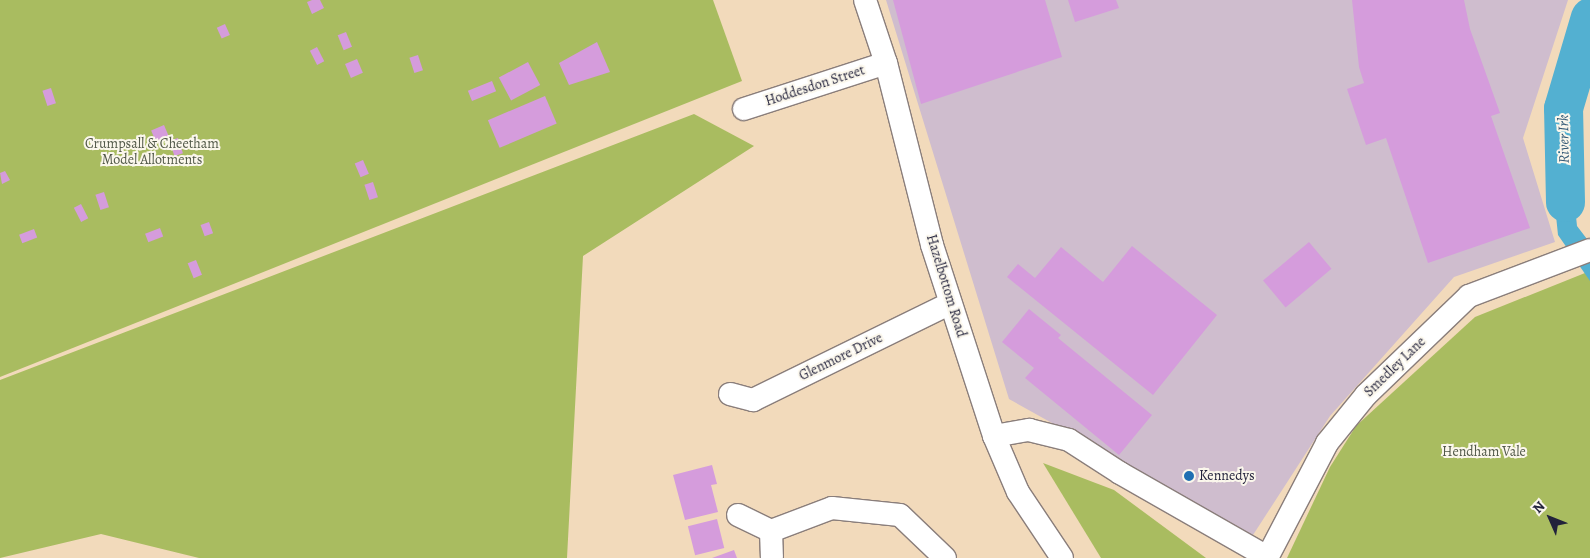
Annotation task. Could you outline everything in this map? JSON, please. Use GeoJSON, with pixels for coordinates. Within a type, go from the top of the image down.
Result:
{"type":"FeatureCollection","features":[{"type":"Feature","properties":{"kind":"street","name":"Hazelbottom Road"},"geometry":{"type":"LineString","coordinates":[[865,0],[886,63],[932,245],[994,436],[1018,492],[1054,555]]}},
{"type":"Feature","properties":{"kind":"street","name":"Hoddesdon Street"},"geometry":{"type":"LineString","coordinates":[[744,109],[886,63]]}},
{"type":"Feature","properties":{"kind":"street","name":"Smedley Lane"},"geometry":{"type":"LineString","coordinates":[[1267,558],[1327,443],[1366,394],[1469,296],[1590,250]]}},
{"type":"Feature","properties":{"kind":"street","name":"Glenmore Drive"},"geometry":{"type":"LineString","coordinates":[[730,394],[753,400],[951,303]]}},
{"type":"Feature","properties":{"kind":"street"},"geometry":{"type":"LineString","coordinates":[[994,436],[1029,430],[1069,440],[1267,558]]}},
{"type":"Feature","properties":{"kind":"street"},"geometry":{"type":"LineString","coordinates":[[738,515],[771,531],[832,508],[900,515],[945,558]]}},
{"type":"Feature","properties":{"kind":"street"},"geometry":{"type":"LineString","coordinates":[[771,531],[772,557]]}},
{"type":"Feature","properties":{"kind":"shaded area"},"geometry":{"type":"Polygon","coordinates":[[[886,0],[1568,0],[1523,138],[1555,242],[1454,277],[1330,416],[1253,535],[1009,399],[886,0]]]}},
{"type":"Feature","properties":{"kind":"green space","name":"Crumpsall & Cheetham Model Allotments"},"geometry":{"type":"Polygon","coordinates":[[[0,0],[713,0],[742,81],[0,377],[0,0]]]}},
{"type":"Feature","properties":{"kind":"green space"},"geometry":{"type":"Polygon","coordinates":[[[694,114],[754,146],[583,256],[567,558],[199,558],[101,534],[0,558],[0,380],[694,114]]]}},
{"type":"Feature","properties":{"kind":"green space","name":"Hendham Vale"},"geometry":{"type":"Polygon","coordinates":[[[1590,271],[1590,558],[1287,558],[1330,467],[1356,426],[1475,317],[1590,271]]]}},
{"type":"Feature","properties":{"kind":"green space"},"geometry":{"type":"Polygon","coordinates":[[[1043,463],[1114,490],[1206,558],[1101,558],[1043,463]]]}},
{"type":"Feature","properties":{"kind":"water"},"geometry":{"type":"Polygon","coordinates":[[[1549,148],[1569,150],[1577,226],[1590,243],[1590,281],[1558,235],[1549,148]]]}},
{"type":"Feature","properties":{"kind":"building"},"geometry":{"type":"Polygon","coordinates":[[[320,0],[324,8],[312,14],[307,2],[320,0]]]}},
{"type":"Feature","properties":{"kind":"building"},"geometry":{"type":"Polygon","coordinates":[[[893,0],[1045,0],[1062,57],[921,104],[893,0]]]}},
{"type":"Feature","properties":{"kind":"building"},"geometry":{"type":"Polygon","coordinates":[[[1068,0],[1116,0],[1119,8],[1075,22],[1068,0]]]}},
{"type":"Feature","properties":{"kind":"building"},"geometry":{"type":"Polygon","coordinates":[[[1352,0],[1464,0],[1470,29],[1500,113],[1491,116],[1530,228],[1428,263],[1386,138],[1366,145],[1347,89],[1364,83],[1359,67],[1352,0]]]}},
{"type":"Feature","properties":{"kind":"building"},"geometry":{"type":"Polygon","coordinates":[[[225,24],[230,35],[222,39],[217,28],[225,24]]]}},
{"type":"Feature","properties":{"kind":"building"},"geometry":{"type":"Polygon","coordinates":[[[346,32],[352,47],[344,50],[338,35],[346,32]]]}},
{"type":"Feature","properties":{"kind":"building"},"geometry":{"type":"Polygon","coordinates":[[[597,42],[610,72],[569,85],[559,63],[597,42]]]}},
{"type":"Feature","properties":{"kind":"building"},"geometry":{"type":"Polygon","coordinates":[[[317,47],[324,61],[317,65],[310,51],[317,47]]]}},
{"type":"Feature","properties":{"kind":"building"},"geometry":{"type":"Polygon","coordinates":[[[418,55],[423,70],[414,73],[409,58],[418,55]]]}},
{"type":"Feature","properties":{"kind":"building"},"geometry":{"type":"Polygon","coordinates":[[[357,59],[363,73],[351,78],[345,64],[357,59]]]}},
{"type":"Feature","properties":{"kind":"building"},"geometry":{"type":"Polygon","coordinates":[[[528,62],[540,85],[511,100],[499,77],[528,62]]]}},
{"type":"Feature","properties":{"kind":"building"},"geometry":{"type":"Polygon","coordinates":[[[492,81],[496,91],[472,101],[468,91],[492,81]]]}},
{"type":"Feature","properties":{"kind":"building"},"geometry":{"type":"Polygon","coordinates":[[[51,88],[56,103],[47,106],[42,91],[51,88]]]}},
{"type":"Feature","properties":{"kind":"building"},"geometry":{"type":"Polygon","coordinates":[[[545,96],[557,124],[500,148],[488,120],[545,96]]]}},
{"type":"Feature","properties":{"kind":"building"},"geometry":{"type":"Polygon","coordinates":[[[164,125],[169,137],[156,142],[151,130],[164,125]]]}},
{"type":"Feature","properties":{"kind":"building"},"geometry":{"type":"Polygon","coordinates":[[[178,138],[183,153],[174,156],[169,141],[178,138]]]}},
{"type":"Feature","properties":{"kind":"building"},"geometry":{"type":"Polygon","coordinates":[[[363,160],[369,174],[361,177],[355,164],[363,160]]]}},
{"type":"Feature","properties":{"kind":"building"},"geometry":{"type":"Polygon","coordinates":[[[5,171],[10,180],[2,184],[0,173],[5,171]]]}},
{"type":"Feature","properties":{"kind":"building"},"geometry":{"type":"Polygon","coordinates":[[[373,182],[378,197],[369,200],[364,185],[373,182]]]}},
{"type":"Feature","properties":{"kind":"building"},"geometry":{"type":"Polygon","coordinates":[[[104,192],[109,207],[100,210],[95,195],[104,192]]]}},
{"type":"Feature","properties":{"kind":"building"},"geometry":{"type":"Polygon","coordinates":[[[81,204],[88,218],[81,222],[74,208],[81,204]]]}},
{"type":"Feature","properties":{"kind":"building"},"geometry":{"type":"Polygon","coordinates":[[[209,222],[213,233],[205,236],[201,225],[209,222]]]}},
{"type":"Feature","properties":{"kind":"building"},"geometry":{"type":"Polygon","coordinates":[[[160,228],[163,236],[148,242],[145,234],[160,228]]]}},
{"type":"Feature","properties":{"kind":"building"},"geometry":{"type":"Polygon","coordinates":[[[34,229],[37,237],[22,243],[19,235],[34,229]]]}},
{"type":"Feature","properties":{"kind":"building"},"geometry":{"type":"Polygon","coordinates":[[[1309,242],[1331,269],[1286,307],[1263,281],[1309,242]]]}},
{"type":"Feature","properties":{"kind":"building"},"geometry":{"type":"Polygon","coordinates":[[[1132,246],[1217,315],[1153,395],[1007,277],[1018,264],[1035,278],[1061,247],[1103,282],[1132,246]]]}},
{"type":"Feature","properties":{"kind":"building"},"geometry":{"type":"Polygon","coordinates":[[[196,260],[202,275],[194,278],[188,263],[196,260]]]}},
{"type":"Feature","properties":{"kind":"building"},"geometry":{"type":"Polygon","coordinates":[[[1029,309],[1061,335],[1058,338],[1152,415],[1119,455],[1025,378],[1034,368],[1002,342],[1029,309]]]}},
{"type":"Feature","properties":{"kind":"building"},"geometry":{"type":"Polygon","coordinates":[[[712,465],[717,484],[711,485],[718,512],[685,520],[673,475],[712,465]]]}},
{"type":"Feature","properties":{"kind":"building"},"geometry":{"type":"Polygon","coordinates":[[[717,519],[724,548],[695,555],[688,526],[717,519]]]}},
{"type":"Feature","properties":{"kind":"building"},"geometry":{"type":"Polygon","coordinates":[[[734,550],[737,558],[712,558],[734,550]]]}},
{"type":"Feature","properties":{"kind":"waterway","name":"River Irk"},"geometry":{"type":"LineString","coordinates":[[1565,202],[1563,108],[1590,17]]}},
{"type":"Feature","properties":{"kind":"place","name":"Kennedys"},"geometry":{"type":"Point","coordinates":[1189,476]}}]}
